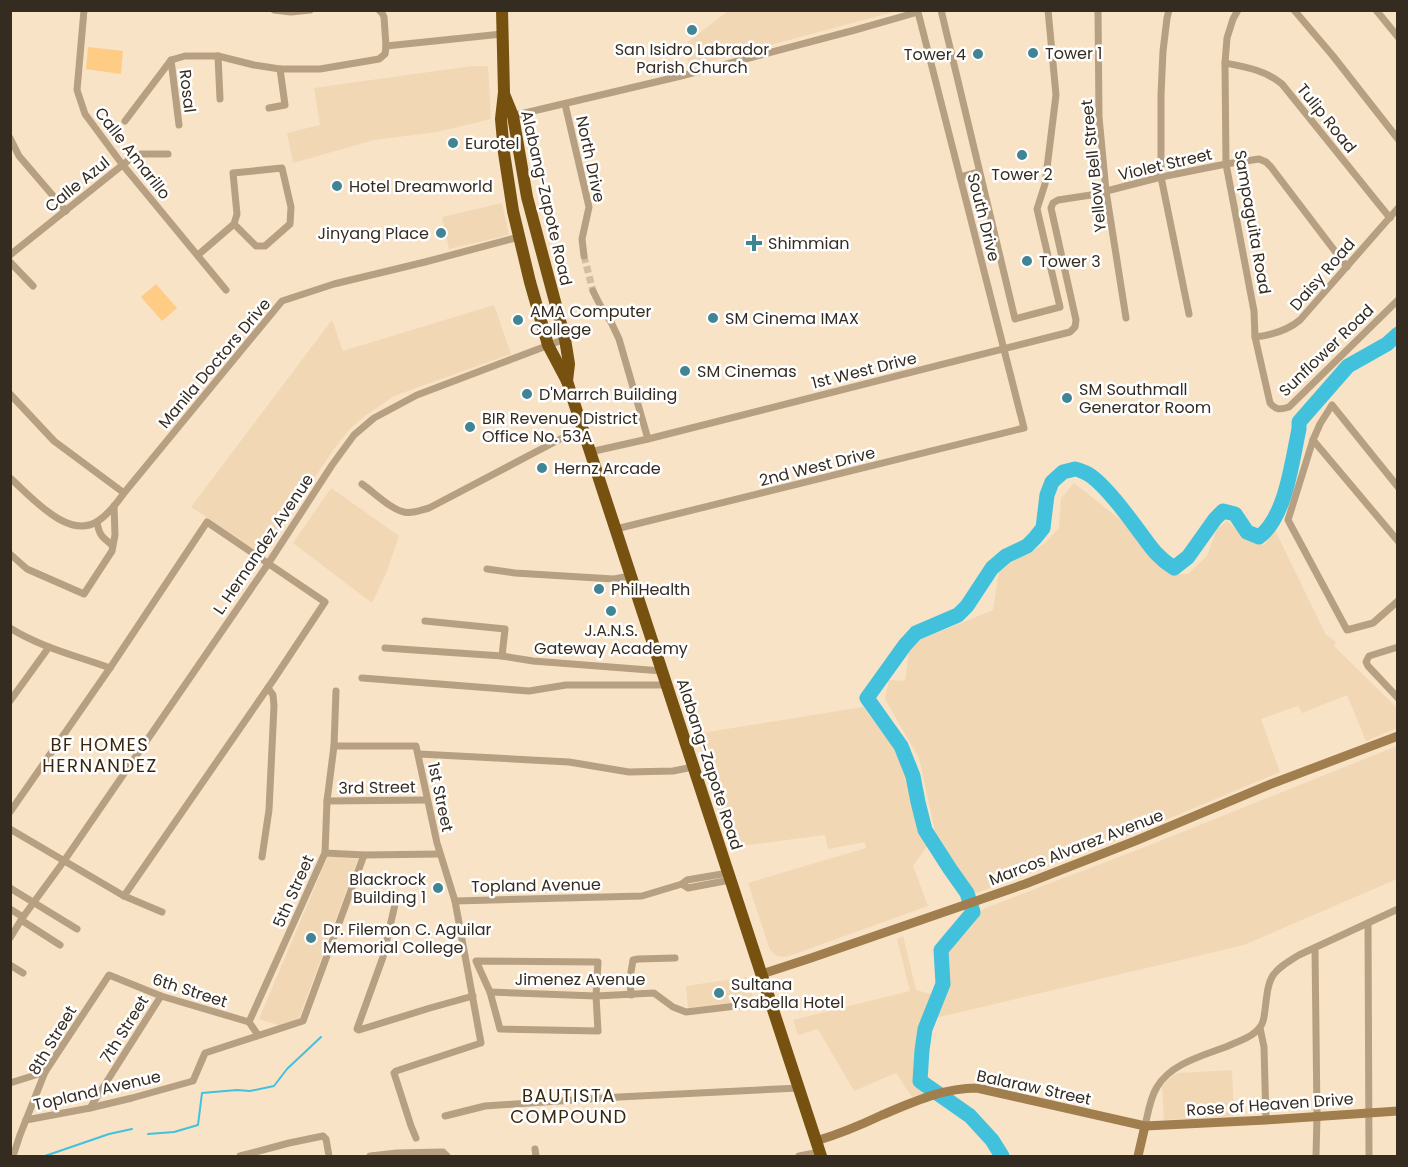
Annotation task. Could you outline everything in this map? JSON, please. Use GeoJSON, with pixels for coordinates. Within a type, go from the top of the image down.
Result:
{"type":"FeatureCollection","features":[{"type":"Feature","properties":{"kind":"highway","name":"Alabang-Zapote Road"},"geometry":{"type":"LineString","coordinates":[[502,10],[507,118],[565,339],[569,363],[567,381]]}},
{"type":"Feature","properties":{"kind":"highway","name":"Alabang-Zapote Road"},"geometry":{"type":"LineString","coordinates":[[507,118],[506,170],[519,237],[548,345],[567,381],[584,430],[819,1150]]}},
{"type":"Feature","properties":{"kind":"main road","name":"Marcos Alvarez Avenue"},"geometry":{"type":"LineString","coordinates":[[762,974],[1025,884],[1135,842],[1271,784],[1398,736]]}},
{"type":"Feature","properties":{"kind":"main road","name":"Balaraw Street"},"geometry":{"type":"LineString","coordinates":[[819,1150],[925,1098],[962,1088],[977,1088],[1145,1126]]}},
{"type":"Feature","properties":{"kind":"main road","name":"Rose of Heaven Drive"},"geometry":{"type":"LineString","coordinates":[[1145,1126],[1159,1127],[1398,1111]]}},
{"type":"Feature","properties":{"kind":"main road"},"geometry":{"type":"LineString","coordinates":[[1138,1156],[1145,1126]]}},
{"type":"Feature","properties":{"kind":"street","name":"Calle Amarillo"},"geometry":{"type":"LineString","coordinates":[[84,10],[77,90],[85,114],[122,164],[226,290]]}},
{"type":"Feature","properties":{"kind":"street"},"geometry":{"type":"LineString","coordinates":[[274,10],[291,12],[310,10]]}},
{"type":"Feature","properties":{"kind":"street"},"geometry":{"type":"LineString","coordinates":[[125,121],[171,60],[185,56],[218,56],[280,69],[320,69],[379,59],[385,50],[384,17],[380,10]]}},
{"type":"Feature","properties":{"kind":"street"},"geometry":{"type":"LineString","coordinates":[[941,10],[1015,319],[1060,307],[1037,209],[1045,184],[1056,96],[1048,10]]}},
{"type":"Feature","properties":{"kind":"street","name":"Yellow Bell Street"},"geometry":{"type":"LineString","coordinates":[[1098,10],[1099,117],[1106,191],[1126,318]]}},
{"type":"Feature","properties":{"kind":"street"},"geometry":{"type":"LineString","coordinates":[[1169,10],[1163,51],[1161,177],[1190,314]]}},
{"type":"Feature","properties":{"kind":"street","name":"Sampaguita Road"},"geometry":{"type":"LineString","coordinates":[[1238,10],[1227,38],[1225,63],[1226,164],[1254,311],[1255,337],[1270,403]]}},
{"type":"Feature","properties":{"kind":"street"},"geometry":{"type":"LineString","coordinates":[[1294,10],[1398,139]]}},
{"type":"Feature","properties":{"kind":"street"},"geometry":{"type":"LineString","coordinates":[[1376,10],[1398,37]]}},
{"type":"Feature","properties":{"kind":"street","name":"South Drive"},"geometry":{"type":"LineString","coordinates":[[565,104],[918,12],[1024,428]]}},
{"type":"Feature","properties":{"kind":"street"},"geometry":{"type":"LineString","coordinates":[[385,50],[502,34]]}},
{"type":"Feature","properties":{"kind":"street"},"geometry":{"type":"LineString","coordinates":[[218,56],[220,99]]}},
{"type":"Feature","properties":{"kind":"street","name":"Rosal"},"geometry":{"type":"LineString","coordinates":[[171,60],[179,124]]}},
{"type":"Feature","properties":{"kind":"street","name":"Tulip Road"},"geometry":{"type":"LineString","coordinates":[[1225,63],[1263,72],[1282,84],[1390,218]]}},
{"type":"Feature","properties":{"kind":"street"},"geometry":{"type":"LineString","coordinates":[[269,108],[285,105],[280,69]]}},
{"type":"Feature","properties":{"kind":"street"},"geometry":{"type":"LineString","coordinates":[[507,118],[565,104]]}},
{"type":"Feature","properties":{"kind":"street","name":"North Drive"},"geometry":{"type":"LineString","coordinates":[[565,104],[589,207],[582,239],[584,256]]}},
{"type":"Feature","properties":{"kind":"street"},"geometry":{"type":"LineString","coordinates":[[10,138],[20,156],[66,211]]}},
{"type":"Feature","properties":{"kind":"street","name":"Calle Azul"},"geometry":{"type":"LineString","coordinates":[[10,255],[122,164],[141,154],[168,154]]}},
{"type":"Feature","properties":{"kind":"street","name":"Violet Street"},"geometry":{"type":"LineString","coordinates":[[1051,208],[1053,202],[1058,200],[1161,177],[1259,159],[1266,162],[1347,267]]}},
{"type":"Feature","properties":{"kind":"street"},"geometry":{"type":"LineString","coordinates":[[198,255],[234,224],[237,214],[233,173],[282,168],[291,207],[290,224],[265,246],[256,246],[234,224]]}},
{"type":"Feature","properties":{"kind":"street"},"geometry":{"type":"LineString","coordinates":[[960,177],[979,172]]}},
{"type":"Feature","properties":{"kind":"street","name":"1st West Drive"},"geometry":{"type":"LineString","coordinates":[[590,452],[1070,332],[1075,327],[1076,320],[1051,208]]}},
{"type":"Feature","properties":{"kind":"street","name":"Daisy Road"},"geometry":{"type":"LineString","coordinates":[[1255,337],[1268,336],[1291,328],[1300,320],[1398,208]]}},
{"type":"Feature","properties":{"kind":"street","name":"Manila Doctors Drive"},"geometry":{"type":"LineString","coordinates":[[97,522],[114,506],[282,301],[334,284],[519,237]]}},
{"type":"Feature","properties":{"kind":"street"},"geometry":{"type":"LineString","coordinates":[[10,262],[33,286]]}},
{"type":"Feature","properties":{"kind":"street"},"geometry":{"type":"LineString","coordinates":[[593,291],[619,339],[648,439]]}},
{"type":"Feature","properties":{"kind":"street","name":"Sunflower Road"},"geometry":{"type":"LineString","coordinates":[[1270,403],[1281,410],[1289,407],[1398,300]]}},
{"type":"Feature","properties":{"kind":"street","name":"L. Hernandez Avenue"},"geometry":{"type":"LineString","coordinates":[[11,937],[354,435],[374,418],[417,395],[565,339]]}},
{"type":"Feature","properties":{"kind":"street"},"geometry":{"type":"LineString","coordinates":[[10,394],[54,441],[124,493]]}},
{"type":"Feature","properties":{"kind":"street"},"geometry":{"type":"LineString","coordinates":[[1398,487],[1332,405],[1313,440],[1288,520],[1347,630],[1372,623],[1398,600]]}},
{"type":"Feature","properties":{"kind":"street","name":"2nd West Drive"},"geometry":{"type":"LineString","coordinates":[[616,530],[1024,428]]}},
{"type":"Feature","properties":{"kind":"street"},"geometry":{"type":"LineString","coordinates":[[362,484],[395,508],[406,512],[417,512],[429,508],[566,436],[584,430]]}},
{"type":"Feature","properties":{"kind":"street"},"geometry":{"type":"LineString","coordinates":[[1313,440],[1398,541]]}},
{"type":"Feature","properties":{"kind":"street"},"geometry":{"type":"LineString","coordinates":[[10,478],[56,519],[69,524],[85,526],[97,522],[102,537],[112,545]]}},
{"type":"Feature","properties":{"kind":"street"},"geometry":{"type":"LineString","coordinates":[[10,554],[27,569],[86,597],[112,551],[115,535],[114,506]]}},
{"type":"Feature","properties":{"kind":"street"},"geometry":{"type":"LineString","coordinates":[[10,812],[110,669],[207,522],[325,602],[124,896]]}},
{"type":"Feature","properties":{"kind":"street"},"geometry":{"type":"LineString","coordinates":[[487,569],[607,579],[630,576]]}},
{"type":"Feature","properties":{"kind":"street"},"geometry":{"type":"LineString","coordinates":[[425,621],[505,629],[502,656]]}},
{"type":"Feature","properties":{"kind":"street"},"geometry":{"type":"LineString","coordinates":[[10,628],[23,636],[110,669]]}},
{"type":"Feature","properties":{"kind":"street"},"geometry":{"type":"LineString","coordinates":[[10,702],[49,646]]}},
{"type":"Feature","properties":{"kind":"street"},"geometry":{"type":"LineString","coordinates":[[1398,646],[1369,656],[1366,662],[1398,698]]}},
{"type":"Feature","properties":{"kind":"street"},"geometry":{"type":"LineString","coordinates":[[385,648],[662,670]]}},
{"type":"Feature","properties":{"kind":"street"},"geometry":{"type":"LineString","coordinates":[[362,678],[529,691],[566,685],[667,685]]}},
{"type":"Feature","properties":{"kind":"street"},"geometry":{"type":"LineString","coordinates":[[262,857],[269,810],[274,706],[273,695],[268,688]]}},
{"type":"Feature","properties":{"kind":"street","name":"5th Street"},"geometry":{"type":"LineString","coordinates":[[249,1022],[325,853],[336,691]]}},
{"type":"Feature","properties":{"kind":"street","name":"1st Street"},"geometry":{"type":"LineString","coordinates":[[334,746],[416,746],[440,854]]}},
{"type":"Feature","properties":{"kind":"street"},"geometry":{"type":"LineString","coordinates":[[418,754],[569,762],[629,772],[673,771],[693,767]]}},
{"type":"Feature","properties":{"kind":"street","name":"3rd Street"},"geometry":{"type":"LineString","coordinates":[[327,801],[427,800]]}},
{"type":"Feature","properties":{"kind":"street"},"geometry":{"type":"LineString","coordinates":[[10,829],[124,896],[162,912]]}},
{"type":"Feature","properties":{"kind":"street"},"geometry":{"type":"LineString","coordinates":[[325,853],[440,854]]}},
{"type":"Feature","properties":{"kind":"street","name":"Topland Avenue"},"geometry":{"type":"LineString","coordinates":[[440,854],[455,901],[642,896],[682,884],[687,888],[729,876]]}},
{"type":"Feature","properties":{"kind":"street","name":"Topland Avenue"},"geometry":{"type":"LineString","coordinates":[[26,1119],[90,1108],[194,1081],[206,1053],[303,1021],[364,855]]}},
{"type":"Feature","properties":{"kind":"street"},"geometry":{"type":"LineString","coordinates":[[10,888],[77,929]]}},
{"type":"Feature","properties":{"kind":"street"},"geometry":{"type":"LineString","coordinates":[[396,900],[383,957],[357,1029],[473,996]]}},
{"type":"Feature","properties":{"kind":"street"},"geometry":{"type":"LineString","coordinates":[[416,1138],[394,1073],[481,1043],[455,901]]}},
{"type":"Feature","properties":{"kind":"street"},"geometry":{"type":"LineString","coordinates":[[10,909],[60,945]]}},
{"type":"Feature","properties":{"kind":"street"},"geometry":{"type":"LineString","coordinates":[[1145,1126],[1154,1093],[1167,1076],[1179,1066],[1246,1039],[1260,1028],[1263,1023],[1268,983],[1274,973],[1284,964],[1398,909]]}},
{"type":"Feature","properties":{"kind":"street"},"geometry":{"type":"LineString","coordinates":[[1368,923],[1369,1156]]}},
{"type":"Feature","properties":{"kind":"street"},"geometry":{"type":"LineString","coordinates":[[1315,948],[1316,1156]]}},
{"type":"Feature","properties":{"kind":"street"},"geometry":{"type":"LineString","coordinates":[[631,995],[630,978],[633,960],[675,958]]}},
{"type":"Feature","properties":{"kind":"street"},"geometry":{"type":"LineString","coordinates":[[476,961],[598,962],[596,996],[598,1031],[500,1029],[490,992],[476,961]]}},
{"type":"Feature","properties":{"kind":"street"},"geometry":{"type":"LineString","coordinates":[[10,965],[23,974]]}},
{"type":"Feature","properties":{"kind":"street","name":"6th Street"},"geometry":{"type":"LineString","coordinates":[[109,975],[161,996],[249,1022]]}},
{"type":"Feature","properties":{"kind":"street","name":"8th Street"},"geometry":{"type":"LineString","coordinates":[[14,1156],[45,1072],[109,975]]}},
{"type":"Feature","properties":{"kind":"street","name":"Jimenez Avenue"},"geometry":{"type":"LineString","coordinates":[[490,992],[596,996],[654,993],[686,1012],[771,1002]]}},
{"type":"Feature","properties":{"kind":"street","name":"7th Street"},"geometry":{"type":"LineString","coordinates":[[90,1108],[161,996]]}},
{"type":"Feature","properties":{"kind":"street"},"geometry":{"type":"LineString","coordinates":[[249,1022],[258,1035]]}},
{"type":"Feature","properties":{"kind":"street"},"geometry":{"type":"LineString","coordinates":[[1260,1028],[1264,1047],[1266,1120]]}},
{"type":"Feature","properties":{"kind":"street"},"geometry":{"type":"LineString","coordinates":[[10,1083],[45,1072]]}},
{"type":"Feature","properties":{"kind":"street"},"geometry":{"type":"LineString","coordinates":[[445,1116],[485,1106],[619,1096],[799,1088]]}},
{"type":"Feature","properties":{"kind":"street"},"geometry":{"type":"LineString","coordinates":[[10,1141],[20,1135]]}},
{"type":"Feature","properties":{"kind":"street"},"geometry":{"type":"LineString","coordinates":[[240,1156],[323,1136],[326,1139],[329,1156]]}},
{"type":"Feature","properties":{"kind":"street"},"geometry":{"type":"LineString","coordinates":[[799,1156],[819,1150]]}},
{"type":"Feature","properties":{"kind":"street"},"geometry":{"type":"LineString","coordinates":[[370,1156],[446,1154]]}},
{"type":"Feature","properties":{"kind":"shaded area"},"geometry":{"type":"Polygon","coordinates":[[[729,10],[897,11],[689,67],[684,45],[729,10]]]}},
{"type":"Feature","properties":{"kind":"shaded area"},"geometry":{"type":"Polygon","coordinates":[[[88,47],[123,51],[121,74],[86,69],[88,47]]]}},
{"type":"Feature","properties":{"kind":"shaded area"},"geometry":{"type":"Polygon","coordinates":[[[472,66],[488,66],[491,119],[437,132],[374,140],[293,163],[287,133],[320,125],[314,88],[472,66]]]}},
{"type":"Feature","properties":{"kind":"shaded area"},"geometry":{"type":"Polygon","coordinates":[[[502,203],[509,235],[449,249],[442,217],[502,203]]]}},
{"type":"Feature","properties":{"kind":"shaded area"},"geometry":{"type":"Polygon","coordinates":[[[156,284],[177,308],[162,321],[141,297],[156,284]]]}},
{"type":"Feature","properties":{"kind":"shaded area"},"geometry":{"type":"Polygon","coordinates":[[[494,305],[511,354],[394,396],[362,418],[334,449],[263,555],[191,507],[332,320],[343,351],[494,305]]]}},
{"type":"Feature","properties":{"kind":"shaded area"},"geometry":{"type":"Polygon","coordinates":[[[1074,483],[1126,524],[1170,574],[1188,574],[1207,556],[1217,529],[1227,521],[1253,543],[1265,545],[1274,528],[1326,635],[1336,642],[1334,646],[1397,708],[1397,728],[1366,741],[1347,695],[1302,713],[1298,706],[1261,719],[1280,772],[1125,837],[974,894],[935,831],[919,758],[885,699],[889,680],[905,681],[910,644],[993,610],[999,571],[1044,544],[1059,528],[1061,498],[1074,483]]]}},
{"type":"Feature","properties":{"kind":"shaded area"},"geometry":{"type":"Polygon","coordinates":[[[331,488],[399,536],[387,571],[372,603],[293,543],[331,488]]]}},
{"type":"Feature","properties":{"kind":"shaded area"},"geometry":{"type":"Polygon","coordinates":[[[863,707],[891,744],[909,776],[920,832],[930,842],[913,866],[928,906],[786,957],[777,956],[770,950],[748,883],[866,848],[865,842],[828,849],[825,835],[733,847],[695,734],[863,707]]]}},
{"type":"Feature","properties":{"kind":"shaded area"},"geometry":{"type":"Polygon","coordinates":[[[1397,746],[1397,879],[1244,945],[935,1018],[950,985],[947,948],[970,928],[983,909],[1397,746]]]}},
{"type":"Feature","properties":{"kind":"shaded area","name":"Dr. Filemon C. Aguilar Memorial College"},"geometry":{"type":"Polygon","coordinates":[[[328,856],[358,859],[299,1018],[282,1026],[259,1019],[328,856]]]}},
{"type":"Feature","properties":{"kind":"shaded area"},"geometry":{"type":"Polygon","coordinates":[[[903,936],[916,990],[937,996],[920,1025],[922,1081],[928,1092],[912,1097],[896,1073],[854,1091],[818,1029],[798,1035],[793,1020],[910,991],[897,939],[903,936]]]}},
{"type":"Feature","properties":{"kind":"shaded area","name":"Sultana Ysabella Hotel"},"geometry":{"type":"Polygon","coordinates":[[[747,977],[754,1000],[688,1008],[686,986],[747,977]]]}},
{"type":"Feature","properties":{"kind":"shaded area"},"geometry":{"type":"Polygon","coordinates":[[[1232,1070],[1234,1116],[1164,1120],[1162,1085],[1171,1077],[1178,1073],[1232,1070]]]}},
{"type":"Feature","properties":{"kind":"waterway"},"geometry":{"type":"LineString","coordinates":[[1002,1156],[992,1140],[970,1116],[920,1081],[925,1029],[943,984],[941,950],[973,912],[967,893],[925,830],[913,776],[901,746],[867,698],[916,633],[958,615],[967,606],[992,568],[1006,556],[1027,546],[1035,538],[1043,528],[1047,495],[1052,482],[1063,472],[1075,469],[1094,478],[1114,498],[1157,554],[1174,568],[1188,557],[1223,511],[1235,514],[1247,532],[1259,537],[1276,516],[1282,502],[1299,422],[1348,366],[1387,344],[1398,334]]}},
{"type":"Feature","properties":{"kind":"waterway"},"geometry":{"type":"LineString","coordinates":[[148,1134],[174,1132],[198,1125],[202,1093],[250,1091],[274,1086],[287,1069],[321,1037]]}},
{"type":"Feature","properties":{"kind":"waterway"},"geometry":{"type":"LineString","coordinates":[[45,1156],[109,1134],[132,1129]]}},
{"type":"Feature","properties":{"kind":"tunnel"},"geometry":{"type":"LineString","coordinates":[[584,256],[593,291]]}},
{"type":"Feature","properties":{"kind":"place","name":"San Isidro Labrador Parish Church"},"geometry":{"type":"Point","coordinates":[692,30]}},
{"type":"Feature","properties":{"kind":"place","name":"Tower 1"},"geometry":{"type":"Point","coordinates":[1033,53]}},
{"type":"Feature","properties":{"kind":"place","name":"Tower 4"},"geometry":{"type":"Point","coordinates":[978,54]}},
{"type":"Feature","properties":{"kind":"place","name":"Eurotel"},"geometry":{"type":"Point","coordinates":[453,143]}},
{"type":"Feature","properties":{"kind":"place","name":"Tower 2"},"geometry":{"type":"Point","coordinates":[1022,155]}},
{"type":"Feature","properties":{"kind":"place","name":"Hotel Dreamworld"},"geometry":{"type":"Point","coordinates":[337,186]}},
{"type":"Feature","properties":{"kind":"place","name":"Jinyang Place"},"geometry":{"type":"Point","coordinates":[441,233]}},
{"type":"Feature","properties":{"kind":"place","name":"Shimmian"},"geometry":{"type":"Point","coordinates":[754,243]}},
{"type":"Feature","properties":{"kind":"place","name":"Tower 3"},"geometry":{"type":"Point","coordinates":[1027,261]}},
{"type":"Feature","properties":{"kind":"place","name":"SM Cinema IMAX"},"geometry":{"type":"Point","coordinates":[713,318]}},
{"type":"Feature","properties":{"kind":"place","name":"AMA Computer College"},"geometry":{"type":"Point","coordinates":[518,320]}},
{"type":"Feature","properties":{"kind":"place","name":"SM Cinemas"},"geometry":{"type":"Point","coordinates":[685,371]}},
{"type":"Feature","properties":{"kind":"place","name":"D'Marrch Building"},"geometry":{"type":"Point","coordinates":[527,394]}},
{"type":"Feature","properties":{"kind":"place","name":"SM Southmall Generator Room"},"geometry":{"type":"Point","coordinates":[1067,398]}},
{"type":"Feature","properties":{"kind":"place","name":"BIR Revenue District Office No. 53A"},"geometry":{"type":"Point","coordinates":[470,427]}},
{"type":"Feature","properties":{"kind":"place","name":"Hernz Arcade"},"geometry":{"type":"Point","coordinates":[542,468]}},
{"type":"Feature","properties":{"kind":"place","name":"PhilHealth"},"geometry":{"type":"Point","coordinates":[599,589]}},
{"type":"Feature","properties":{"kind":"place","name":"J.A.N.S. Gateway Academy"},"geometry":{"type":"Point","coordinates":[611,611]}},
{"type":"Feature","properties":{"kind":"place","name":"Blackrock Building 1"},"geometry":{"type":"Point","coordinates":[438,888]}},
{"type":"Feature","properties":{"kind":"place","name":"Dr. Filemon C. Aguilar Memorial College"},"geometry":{"type":"Point","coordinates":[311,938]}},
{"type":"Feature","properties":{"kind":"place","name":"Sultana Ysabella Hotel"},"geometry":{"type":"Point","coordinates":[719,993]}},
{"type":"Feature","properties":{"kind":"district","name":"BF HOMES HERNANDEZ"},"geometry":{"type":"Point","coordinates":[100,756]}},
{"type":"Feature","properties":{"kind":"district","name":"BAUTISTA COMPOUND"},"geometry":{"type":"Point","coordinates":[569,1106]}}]}
